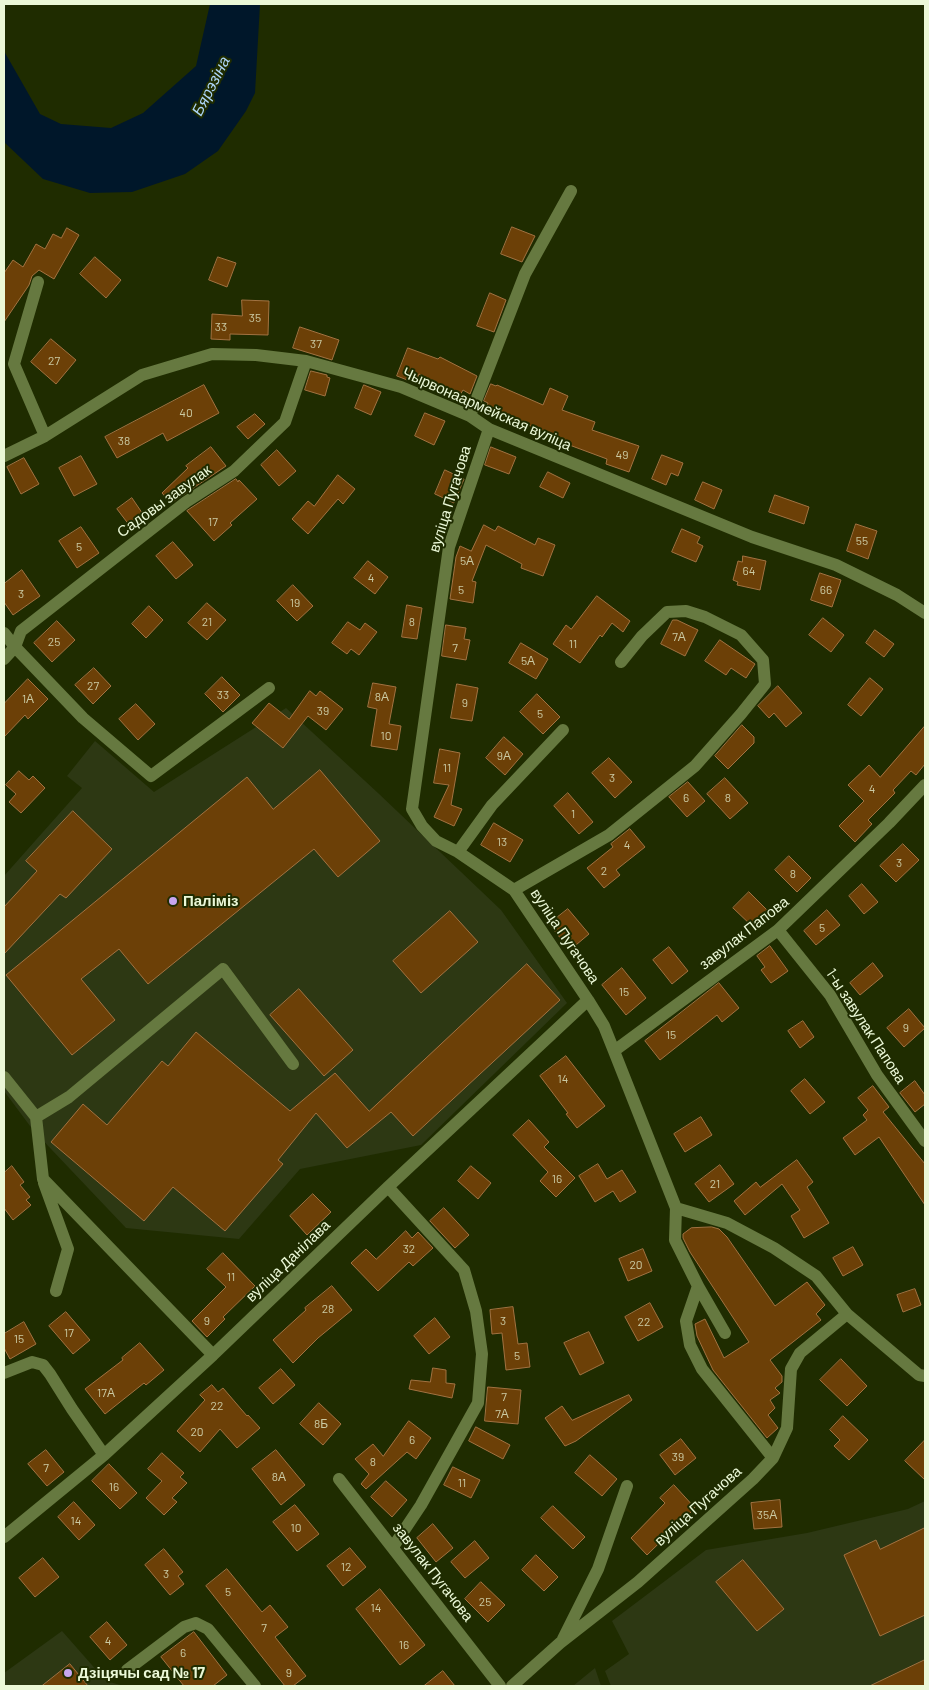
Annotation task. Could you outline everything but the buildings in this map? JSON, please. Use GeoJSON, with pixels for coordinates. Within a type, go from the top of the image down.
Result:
{"type":"FeatureCollection","features":[{"type":"Feature","properties":{"kind":"street"},"geometry":{"type":"LineString","coordinates":[[470,416],[526,274],[571,191]]}},
{"type":"Feature","properties":{"kind":"street"},"geometry":{"type":"LineString","coordinates":[[38,282],[14,364],[44,436]]}},
{"type":"Feature","properties":{"kind":"street","name":"Чырвонаармейская вуліца"},"geometry":{"type":"LineString","coordinates":[[4,456],[44,436],[142,375],[212,354],[256,355],[306,361],[401,387],[470,416],[489,429],[752,537],[836,565],[897,595],[925,613]]}},
{"type":"Feature","properties":{"kind":"street","name":"Садовы завулак"},"geometry":{"type":"LineString","coordinates":[[4,659],[16,647],[21,631],[186,502],[234,471],[285,422],[306,361]]}},
{"type":"Feature","properties":{"kind":"street","name":"вуліца Пугачова"},"geometry":{"type":"LineString","coordinates":[[489,429],[449,547],[412,809],[422,826],[436,841],[458,852],[514,890],[588,1000],[604,1026],[676,1208]]}},
{"type":"Feature","properties":{"kind":"street"},"geometry":{"type":"LineString","coordinates":[[514,890],[609,835],[695,766],[765,684],[763,660],[741,636],[705,617],[686,611],[667,612],[642,636],[621,662]]}},
{"type":"Feature","properties":{"kind":"street"},"geometry":{"type":"LineString","coordinates":[[4,633],[83,718],[151,776],[269,688]]}},
{"type":"Feature","properties":{"kind":"street"},"geometry":{"type":"LineString","coordinates":[[458,852],[492,805],[563,730]]}},
{"type":"Feature","properties":{"kind":"street","name":"завулак Папова"},"geometry":{"type":"LineString","coordinates":[[614,1052],[778,930],[889,823],[925,785]]}},
{"type":"Feature","properties":{"kind":"street","name":"1-ы завулак Папова"},"geometry":{"type":"LineString","coordinates":[[778,930],[830,995],[877,1075],[925,1141]]}},
{"type":"Feature","properties":{"kind":"street"},"geometry":{"type":"LineString","coordinates":[[36,1118],[70,1097],[223,969],[293,1064]]}},
{"type":"Feature","properties":{"kind":"street","name":"вуліца Данілава"},"geometry":{"type":"LineString","coordinates":[[4,1537],[104,1455],[213,1355],[388,1187],[588,1000]]}},
{"type":"Feature","properties":{"kind":"street"},"geometry":{"type":"LineString","coordinates":[[4,1077],[36,1118],[43,1178],[68,1249],[56,1291]]}},
{"type":"Feature","properties":{"kind":"street"},"geometry":{"type":"LineString","coordinates":[[43,1178],[213,1355]]}},
{"type":"Feature","properties":{"kind":"street"},"geometry":{"type":"LineString","coordinates":[[388,1187],[464,1270],[476,1312],[482,1354],[478,1403],[421,1505],[393,1546]]}},
{"type":"Feature","properties":{"kind":"street"},"geometry":{"type":"LineString","coordinates":[[725,1333],[698,1286],[675,1240],[676,1208],[727,1223],[774,1248],[816,1276],[847,1314],[919,1375],[925,1376]]}},
{"type":"Feature","properties":{"kind":"street"},"geometry":{"type":"LineString","coordinates":[[698,1286],[686,1321],[690,1345],[702,1369],[773,1458]]}},
{"type":"Feature","properties":{"kind":"street","name":"вуліца Пугачова"},"geometry":{"type":"LineString","coordinates":[[512,1686],[560,1643],[638,1582],[753,1479],[773,1458],[787,1428],[791,1369],[800,1353],[847,1314]]}},
{"type":"Feature","properties":{"kind":"street"},"geometry":{"type":"LineString","coordinates":[[4,1373],[32,1362],[42,1364],[104,1455]]}},
{"type":"Feature","properties":{"kind":"street","name":"завулак Пугачова"},"geometry":{"type":"LineString","coordinates":[[340,1479],[500,1686]]}},
{"type":"Feature","properties":{"kind":"street"},"geometry":{"type":"LineString","coordinates":[[560,1643],[598,1570],[627,1486]]}},
{"type":"Feature","properties":{"kind":"street"},"geometry":{"type":"LineString","coordinates":[[127,1670],[184,1627],[196,1623],[208,1629],[256,1686]]}},
{"type":"Feature","properties":{"kind":"shaded area"},"geometry":{"type":"Polygon","coordinates":[[[286,708],[501,910],[567,1003],[421,1145],[300,1169],[239,1239],[126,1228],[33,1130],[4,1091],[4,876],[82,788],[67,776],[95,741],[154,792],[286,708]]]}},
{"type":"Feature","properties":{"kind":"shaded area"},"geometry":{"type":"Polygon","coordinates":[[[925,1501],[925,1686],[611,1686],[605,1671],[629,1654],[612,1621],[706,1550],[807,1533],[908,1509],[925,1501]]]}},
{"type":"Feature","properties":{"kind":"shaded area"},"geometry":{"type":"Polygon","coordinates":[[[62,1631],[106,1681],[124,1686],[4,1686],[4,1673],[62,1631]]]}},
{"type":"Feature","properties":{"kind":"shaded area"},"geometry":{"type":"Polygon","coordinates":[[[595,1668],[601,1686],[573,1686],[595,1668]]]}},
{"type":"Feature","properties":{"kind":"water","name":"Бярэзіна"},"geometry":{"type":"Polygon","coordinates":[[[210,4],[260,4],[255,93],[246,111],[218,151],[185,174],[132,192],[90,193],[43,179],[4,142],[4,51],[40,114],[61,124],[111,128],[143,113],[196,66],[210,4]]]}},
{"type":"Feature","properties":{"kind":"place","name":"Паліміз"},"geometry":{"type":"Point","coordinates":[173,901]}},
{"type":"Feature","properties":{"kind":"place","name":"Дзіцячы сад № 17"},"geometry":{"type":"Point","coordinates":[68,1673]}}]}
